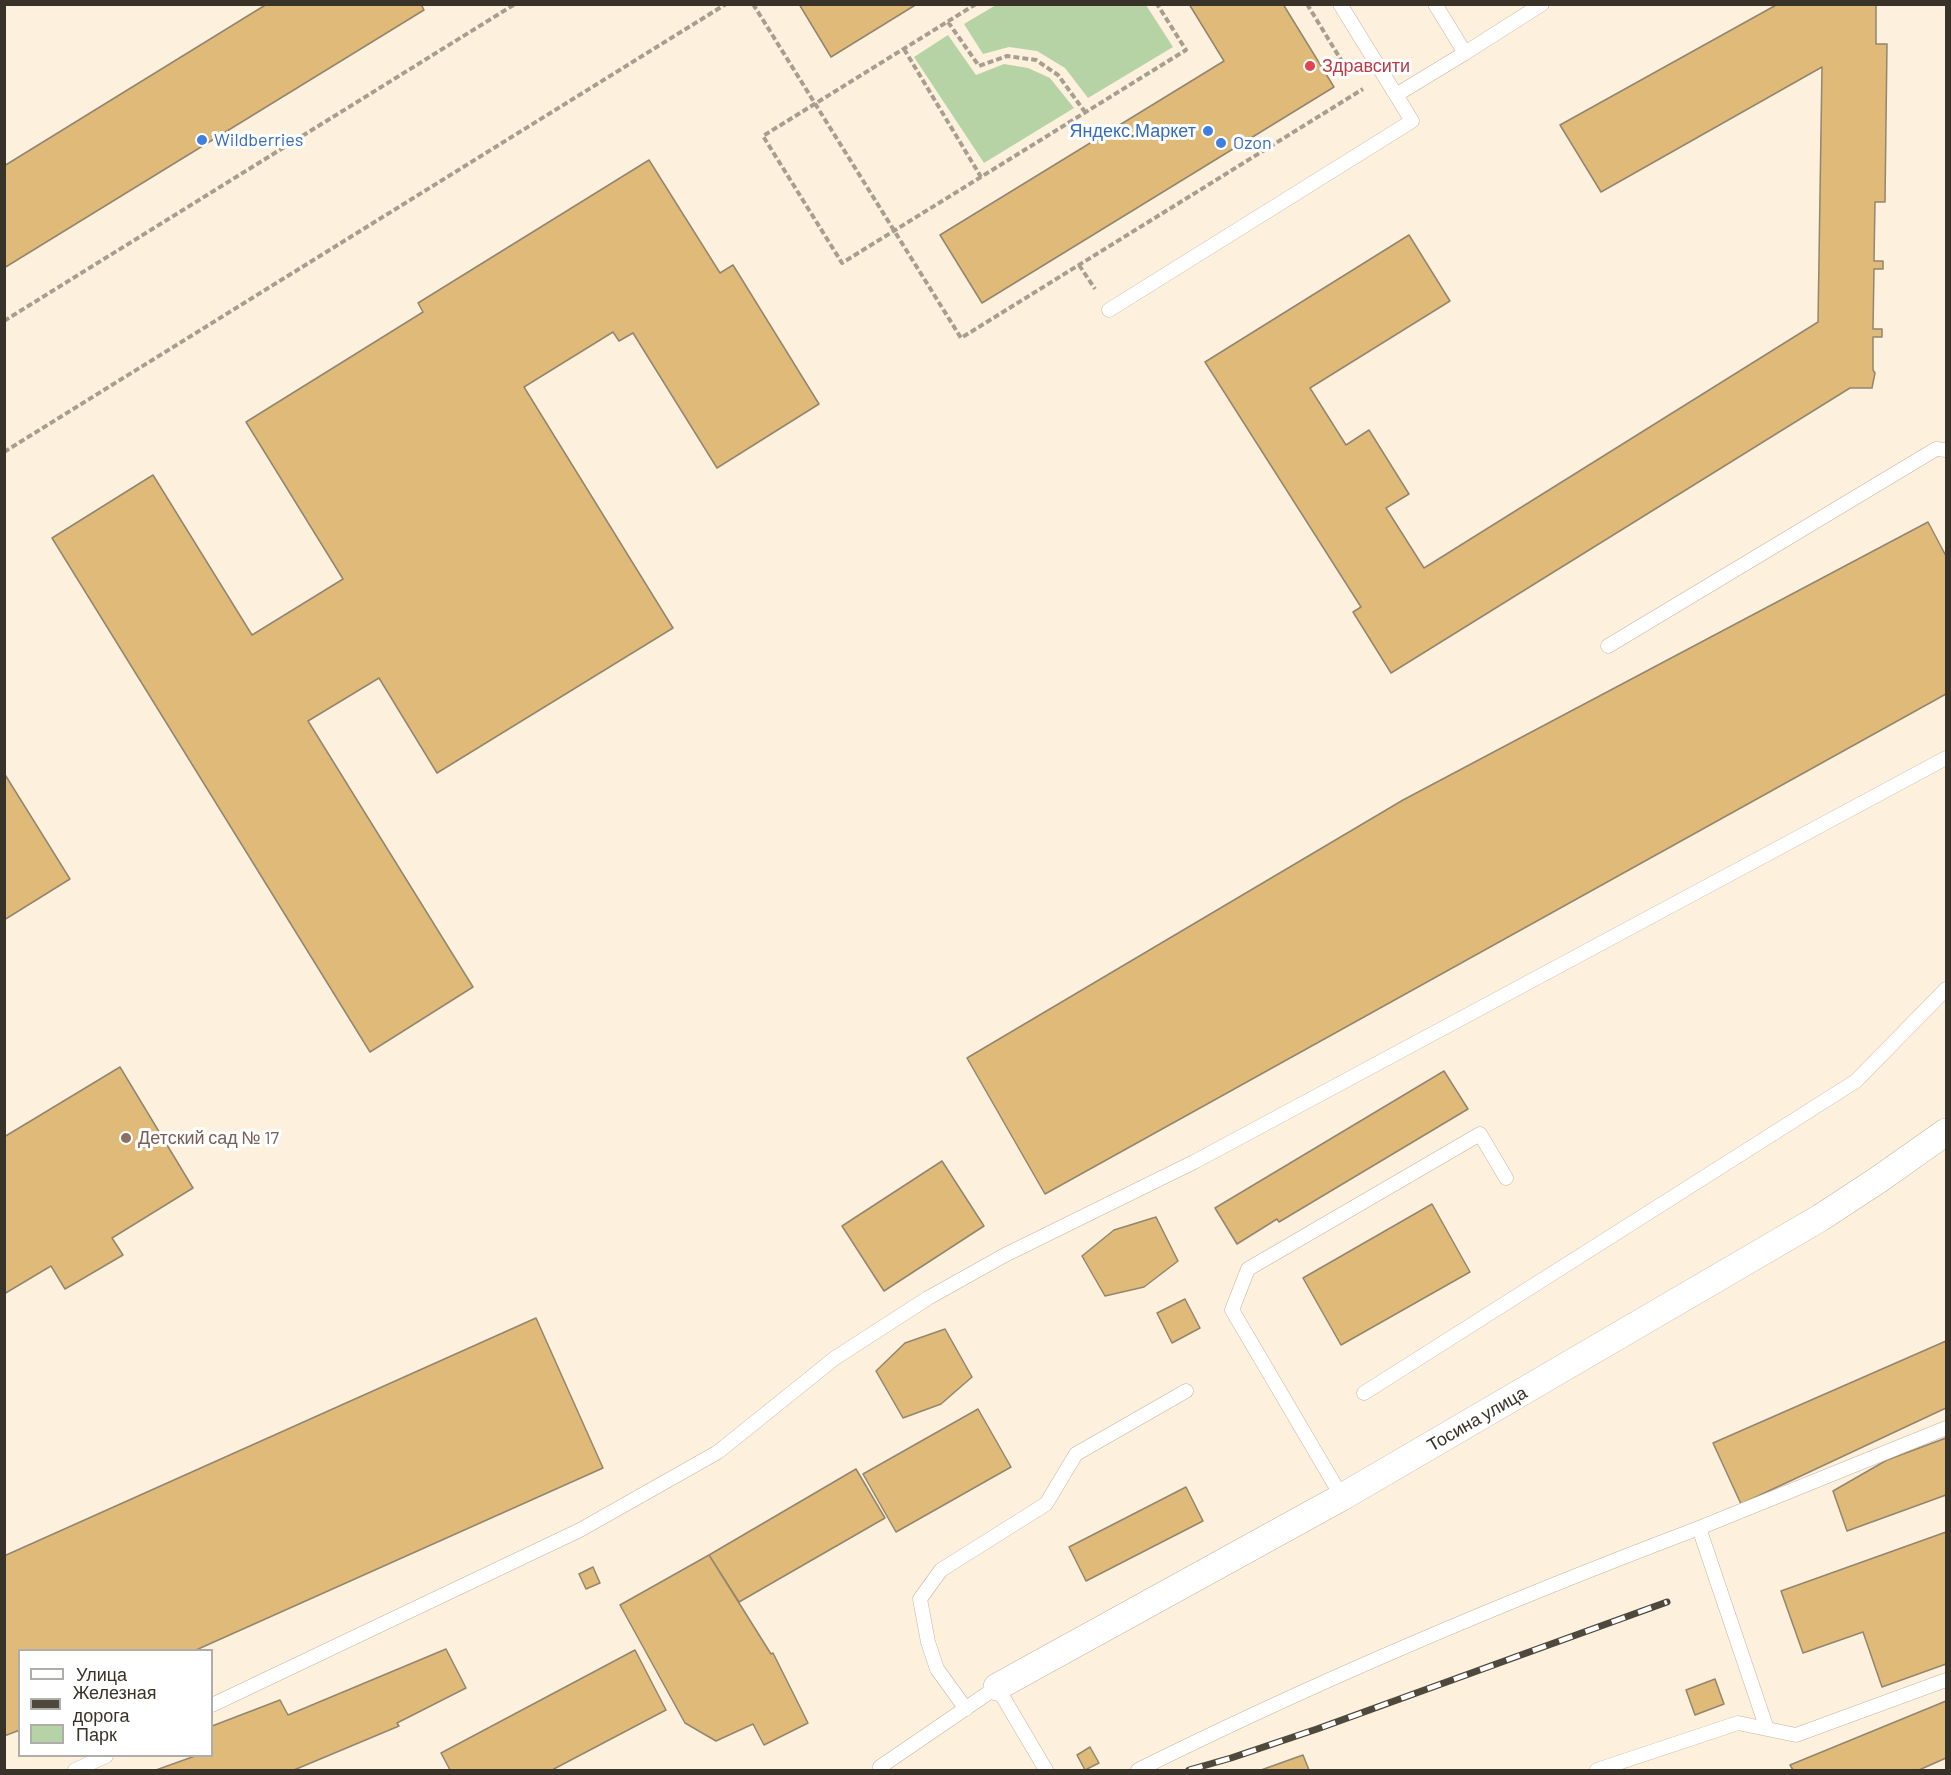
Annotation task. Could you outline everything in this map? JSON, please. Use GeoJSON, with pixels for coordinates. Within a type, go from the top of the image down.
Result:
{"type":"FeatureCollection","features":[{"type":"Feature","properties":{"kind":"street","name":"Тосина улица"},"geometry":{"type":"LineString","coordinates":[[997,1687],[1342,1497],[1820,1218],[1947,1132]]}},
{"type":"Feature","properties":{"kind":"lane"},"geometry":{"type":"LineString","coordinates":[[1109,310],[1412,121],[1340,4]]}},
{"type":"Feature","properties":{"kind":"lane"},"geometry":{"type":"LineString","coordinates":[[1436,4],[1465,53]]}},
{"type":"Feature","properties":{"kind":"lane"},"geometry":{"type":"LineString","coordinates":[[1396,95],[1542,4]]}},
{"type":"Feature","properties":{"kind":"lane"},"geometry":{"type":"LineString","coordinates":[[1608,646],[1936,449],[1947,450]]}},
{"type":"Feature","properties":{"kind":"lane"},"geometry":{"type":"LineString","coordinates":[[213,1705],[580,1530],[718,1452],[835,1358],[928,1298],[1005,1255],[1194,1161],[1947,758]]}},
{"type":"Feature","properties":{"kind":"lane"},"geometry":{"type":"LineString","coordinates":[[1364,1393],[1856,1081],[1947,989]]}},
{"type":"Feature","properties":{"kind":"lane"},"geometry":{"type":"LineString","coordinates":[[1342,1497],[1232,1310],[1248,1269],[1480,1134],[1506,1178]]}},
{"type":"Feature","properties":{"kind":"lane"},"geometry":{"type":"LineString","coordinates":[[966,1709],[937,1669],[928,1642],[920,1599],[941,1570],[1046,1504],[1076,1454],[1186,1391]]}},
{"type":"Feature","properties":{"kind":"lane"},"geometry":{"type":"LineString","coordinates":[[1138,1770],[1427,1636],[1947,1428]]}},
{"type":"Feature","properties":{"kind":"lane"},"geometry":{"type":"LineString","coordinates":[[1699,1528],[1767,1729]]}},
{"type":"Feature","properties":{"kind":"lane"},"geometry":{"type":"LineString","coordinates":[[1597,1770],[1738,1723],[1796,1735],[1947,1680]]}},
{"type":"Feature","properties":{"kind":"lane"},"geometry":{"type":"LineString","coordinates":[[877,1769],[997,1687],[1046,1770]]}},
{"type":"Feature","properties":{"kind":"lane"},"geometry":{"type":"LineString","coordinates":[[75,1770],[102,1757]]}},
{"type":"Feature","properties":{"kind":"path"},"geometry":{"type":"LineString","coordinates":[[4,321],[515,4]]}},
{"type":"Feature","properties":{"kind":"path"},"geometry":{"type":"LineString","coordinates":[[4,452],[726,4]]}},
{"type":"Feature","properties":{"kind":"path"},"geometry":{"type":"LineString","coordinates":[[753,4],[961,339],[1384,76]]}},
{"type":"Feature","properties":{"kind":"path"},"geometry":{"type":"LineString","coordinates":[[976,4],[763,136],[842,263],[1185,50],[1157,4]]}},
{"type":"Feature","properties":{"kind":"path"},"geometry":{"type":"LineString","coordinates":[[1307,4],[1360,91]]}},
{"type":"Feature","properties":{"kind":"path"},"geometry":{"type":"LineString","coordinates":[[948,22],[979,66],[1007,56],[1036,60],[1058,75],[1085,112]]}},
{"type":"Feature","properties":{"kind":"path"},"geometry":{"type":"LineString","coordinates":[[904,50],[981,177]]}},
{"type":"Feature","properties":{"kind":"green space"},"geometry":{"type":"Polygon","coordinates":[[[996,5],[1146,5],[1173,47],[1088,98],[1065,68],[1037,51],[1009,47],[983,54],[964,24],[996,5]]]}},
{"type":"Feature","properties":{"kind":"green space"},"geometry":{"type":"Polygon","coordinates":[[[948,35],[976,75],[1004,64],[1028,68],[1050,78],[1074,108],[984,163],[914,57],[948,35]]]}},
{"type":"Feature","properties":{"kind":"building"},"geometry":{"type":"Polygon","coordinates":[[[267,4],[421,4],[424,10],[4,268],[4,166],[267,4]]]}},
{"type":"Feature","properties":{"kind":"building"},"geometry":{"type":"Polygon","coordinates":[[[799,4],[917,4],[831,57],[799,4]]]}},
{"type":"Feature","properties":{"kind":"building"},"geometry":{"type":"Polygon","coordinates":[[[1189,4],[1283,4],[1334,87],[982,303],[940,235],[1224,61],[1189,4]]]}},
{"type":"Feature","properties":{"kind":"building"},"geometry":{"type":"Polygon","coordinates":[[[1778,4],[1876,4],[1876,44],[1887,44],[1885,202],[1875,202],[1874,261],[1883,261],[1883,269],[1874,269],[1873,329],[1882,329],[1882,337],[1873,337],[1873,370],[1875,373],[1872,388],[1850,388],[1391,673],[1353,612],[1361,607],[1205,362],[1409,235],[1450,301],[1310,388],[1346,445],[1369,430],[1409,494],[1386,508],[1424,568],[1818,322],[1822,67],[1601,192],[1560,125],[1778,4]]]}},
{"type":"Feature","properties":{"kind":"building"},"geometry":{"type":"Polygon","coordinates":[[[649,160],[720,273],[733,265],[819,404],[717,468],[633,333],[619,341],[613,332],[524,387],[673,628],[437,773],[379,678],[308,721],[473,987],[370,1052],[52,538],[153,475],[252,635],[343,579],[246,422],[423,312],[418,303],[649,160]]]}},
{"type":"Feature","properties":{"kind":"building"},"geometry":{"type":"Polygon","coordinates":[[[1928,522],[1946,556],[1946,694],[1045,1194],[967,1058],[1403,800],[1928,522]]]}},
{"type":"Feature","properties":{"kind":"building"},"geometry":{"type":"Polygon","coordinates":[[[4,773],[70,879],[4,920],[4,773]]]}},
{"type":"Feature","properties":{"kind":"building"},"geometry":{"type":"Polygon","coordinates":[[[120,1067],[193,1188],[112,1238],[123,1255],[65,1289],[51,1266],[4,1294],[4,1137],[120,1067]]]}},
{"type":"Feature","properties":{"kind":"building"},"geometry":{"type":"Polygon","coordinates":[[[1444,1071],[1468,1109],[1279,1222],[1277,1219],[1237,1244],[1215,1208],[1444,1071]]]}},
{"type":"Feature","properties":{"kind":"building"},"geometry":{"type":"Polygon","coordinates":[[[942,1161],[984,1226],[884,1291],[842,1226],[942,1161]]]}},
{"type":"Feature","properties":{"kind":"building"},"geometry":{"type":"Polygon","coordinates":[[[1432,1204],[1470,1272],[1341,1345],[1303,1278],[1432,1204]]]}},
{"type":"Feature","properties":{"kind":"building"},"geometry":{"type":"Polygon","coordinates":[[[1156,1217],[1178,1261],[1144,1287],[1105,1296],[1082,1256],[1114,1230],[1156,1217]]]}},
{"type":"Feature","properties":{"kind":"building"},"geometry":{"type":"Polygon","coordinates":[[[1185,1299],[1200,1328],[1172,1343],[1157,1313],[1185,1299]]]}},
{"type":"Feature","properties":{"kind":"building"},"geometry":{"type":"Polygon","coordinates":[[[536,1318],[603,1468],[198,1649],[18,1649],[18,1731],[4,1736],[4,1556],[536,1318]]]}},
{"type":"Feature","properties":{"kind":"building"},"geometry":{"type":"Polygon","coordinates":[[[945,1329],[972,1377],[941,1404],[903,1418],[876,1371],[905,1343],[945,1329]]]}},
{"type":"Feature","properties":{"kind":"building"},"geometry":{"type":"Polygon","coordinates":[[[1946,1341],[1946,1408],[1741,1504],[1713,1443],[1946,1341]]]}},
{"type":"Feature","properties":{"kind":"building"},"geometry":{"type":"Polygon","coordinates":[[[978,1409],[1011,1467],[896,1532],[863,1474],[978,1409]]]}},
{"type":"Feature","properties":{"kind":"building"},"geometry":{"type":"Polygon","coordinates":[[[1946,1438],[1946,1495],[1847,1531],[1833,1491],[1887,1460],[1946,1438]]]}},
{"type":"Feature","properties":{"kind":"building"},"geometry":{"type":"Polygon","coordinates":[[[856,1469],[885,1518],[739,1602],[709,1555],[856,1469]]]}},
{"type":"Feature","properties":{"kind":"building"},"geometry":{"type":"Polygon","coordinates":[[[1186,1487],[1203,1521],[1086,1581],[1069,1547],[1186,1487]]]}},
{"type":"Feature","properties":{"kind":"building"},"geometry":{"type":"Polygon","coordinates":[[[1946,1532],[1946,1664],[1882,1687],[1863,1632],[1803,1653],[1781,1591],[1946,1532]]]}},
{"type":"Feature","properties":{"kind":"building"},"geometry":{"type":"Polygon","coordinates":[[[709,1555],[771,1654],[773,1653],[808,1723],[764,1745],[753,1724],[716,1741],[685,1723],[620,1605],[709,1555]]]}},
{"type":"Feature","properties":{"kind":"building"},"geometry":{"type":"Polygon","coordinates":[[[593,1567],[600,1583],[586,1589],[579,1574],[593,1567]]]}},
{"type":"Feature","properties":{"kind":"building"},"geometry":{"type":"Polygon","coordinates":[[[446,1649],[466,1688],[397,1723],[399,1726],[294,1770],[156,1770],[192,1757],[213,1757],[213,1726],[280,1700],[288,1715],[446,1649]]]}},
{"type":"Feature","properties":{"kind":"building"},"geometry":{"type":"Polygon","coordinates":[[[635,1650],[666,1710],[552,1770],[450,1770],[441,1753],[635,1650]]]}},
{"type":"Feature","properties":{"kind":"building"},"geometry":{"type":"Polygon","coordinates":[[[1715,1679],[1724,1704],[1695,1715],[1686,1690],[1715,1679]]]}},
{"type":"Feature","properties":{"kind":"building"},"geometry":{"type":"Polygon","coordinates":[[[1946,1701],[1946,1758],[1919,1770],[1793,1770],[1790,1765],[1946,1701]]]}},
{"type":"Feature","properties":{"kind":"building"},"geometry":{"type":"Polygon","coordinates":[[[1090,1747],[1099,1763],[1085,1770],[1077,1755],[1090,1747]]]}},
{"type":"Feature","properties":{"kind":"building"},"geometry":{"type":"Polygon","coordinates":[[[1303,1755],[1309,1770],[1261,1770],[1303,1755]]]}},
{"type":"Feature","properties":{"kind":"railway"},"geometry":{"type":"LineString","coordinates":[[1189,1770],[1317,1729],[1667,1602]]}},
{"type":"Feature","properties":{"kind":"place","name":"Здравсити"},"geometry":{"type":"Point","coordinates":[1310,66]}},
{"type":"Feature","properties":{"kind":"place","name":"Яндекс.Маркет"},"geometry":{"type":"Point","coordinates":[1208,131]}},
{"type":"Feature","properties":{"kind":"place","name":"Wildberries"},"geometry":{"type":"Point","coordinates":[202,140]}},
{"type":"Feature","properties":{"kind":"place","name":"Ozon"},"geometry":{"type":"Point","coordinates":[1221,143]}},
{"type":"Feature","properties":{"kind":"place","name":"Детский сад № 17"},"geometry":{"type":"Point","coordinates":[126,1138]}}]}
